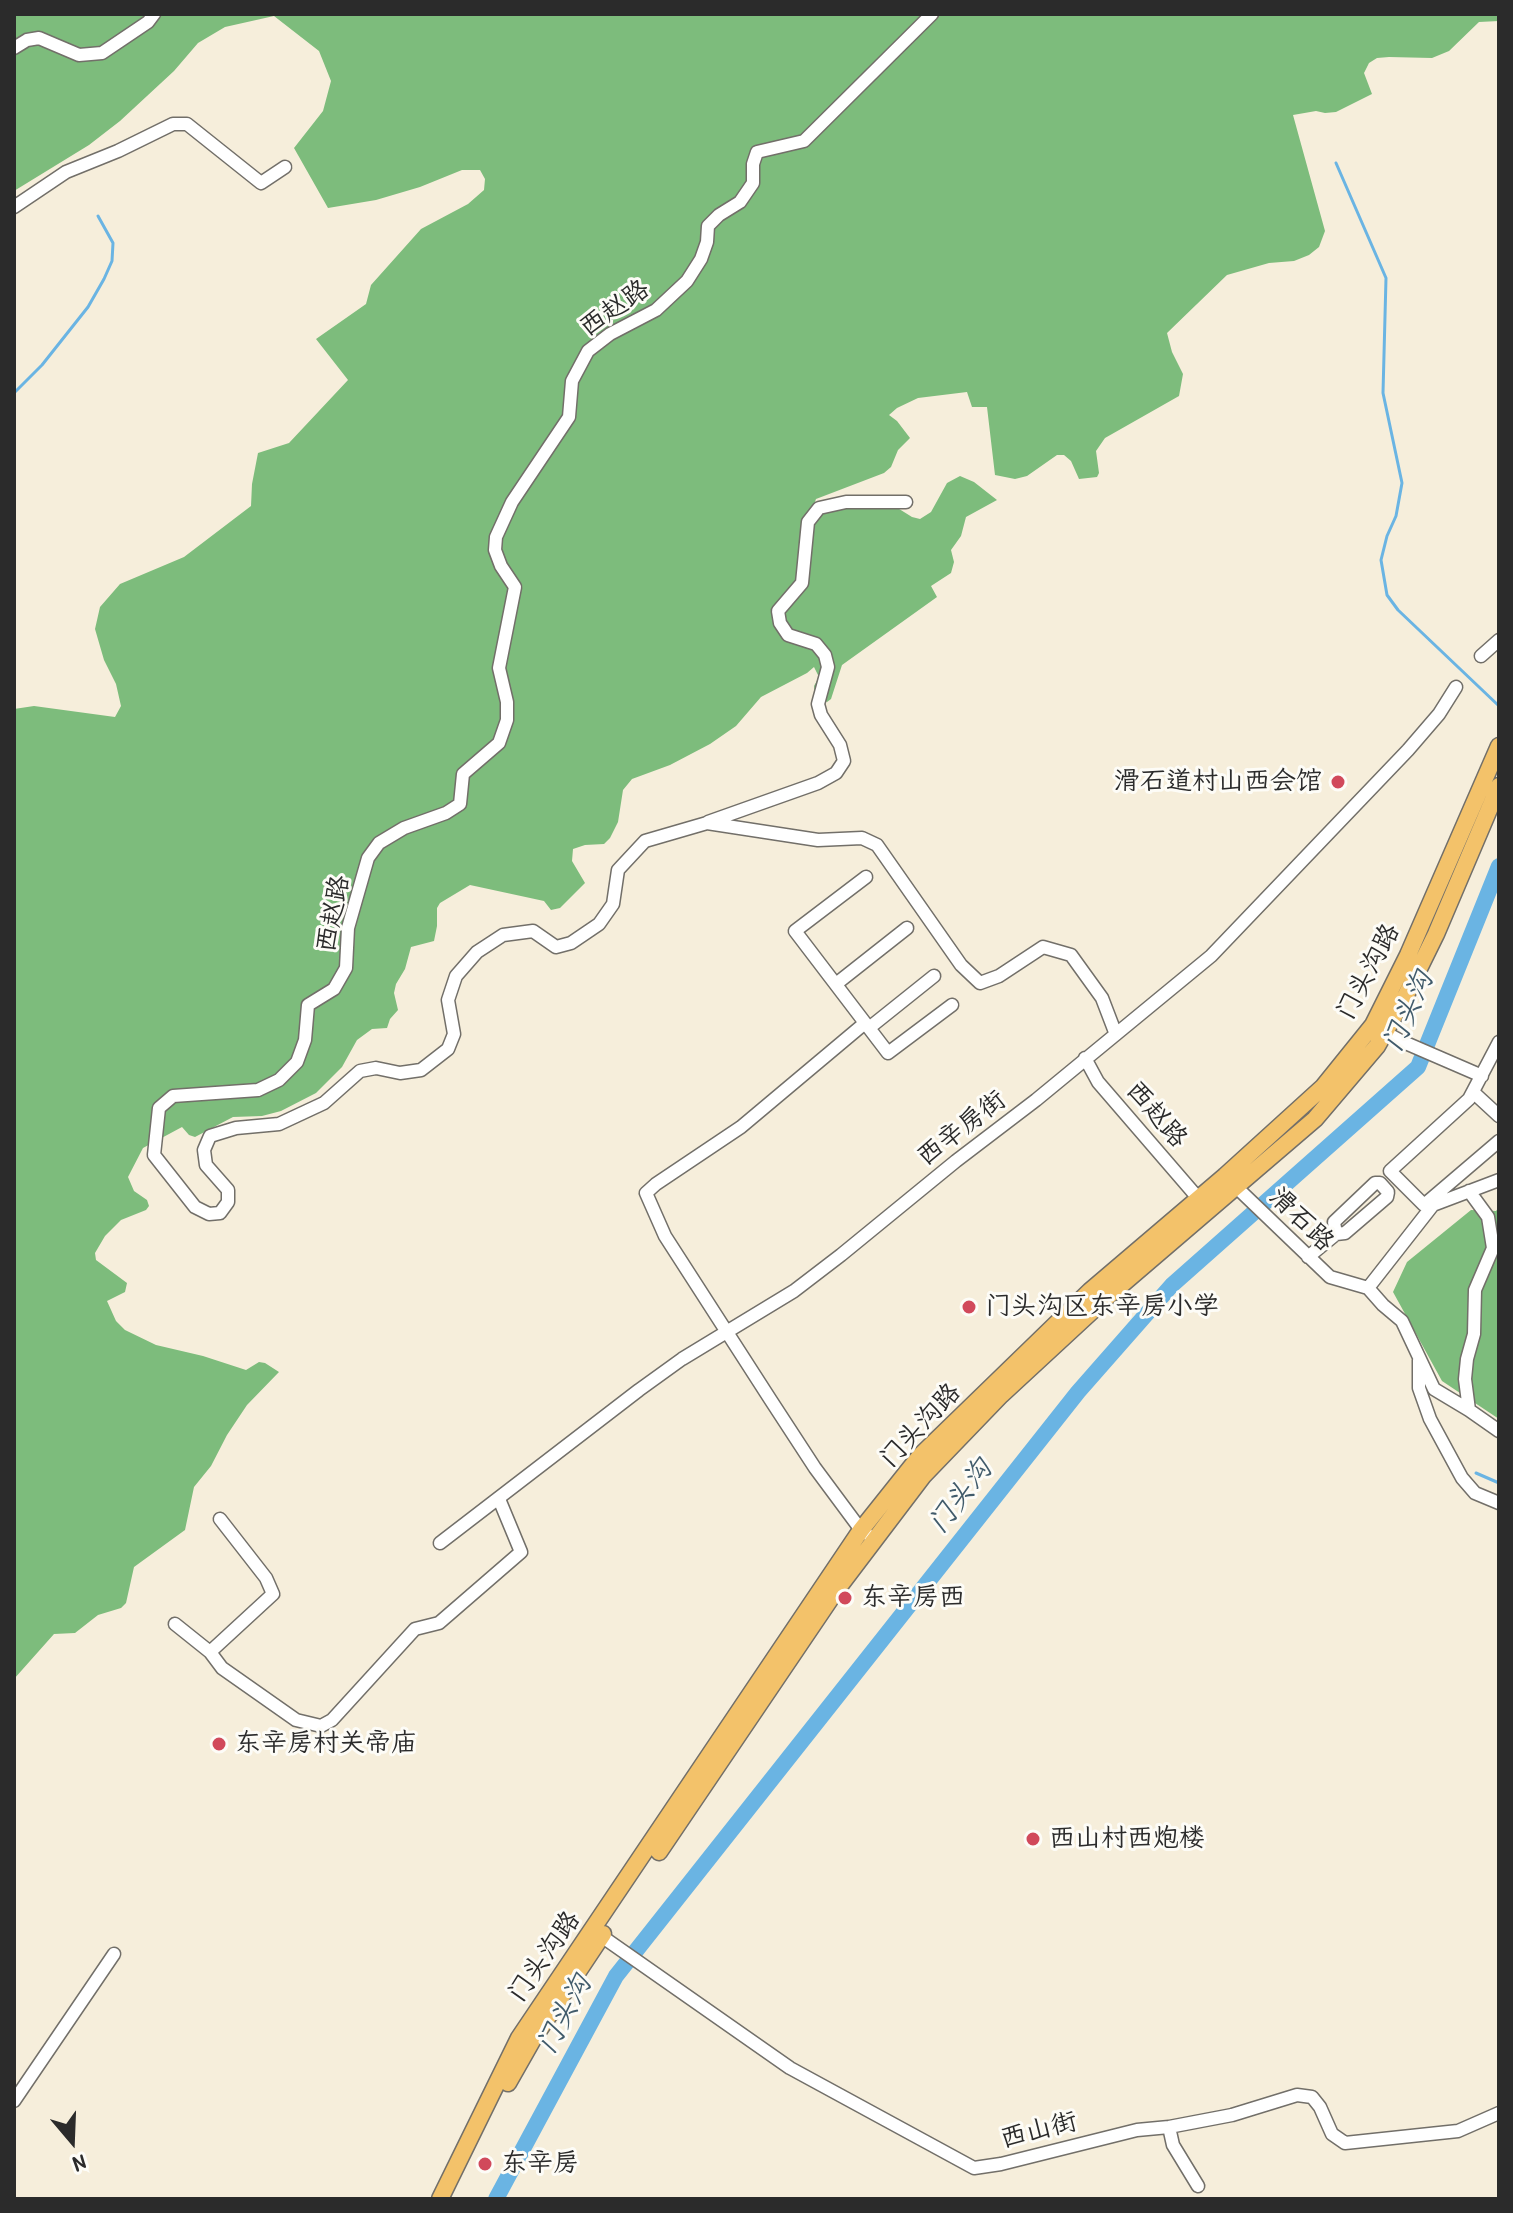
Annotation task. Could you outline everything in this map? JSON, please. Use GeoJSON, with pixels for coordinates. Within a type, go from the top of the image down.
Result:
{"type":"FeatureCollection","features":[{"type":"Feature","properties":{"kind":"main road","name":"门头沟路"},"geometry":{"type":"LineString","coordinates":[[1379,1028],[1499,746]]}},
{"type":"Feature","properties":{"kind":"main road","name":"门头沟路"},"geometry":{"type":"LineString","coordinates":[[867,1534],[1001,1395],[1106,1298],[1236,1187],[1379,1028],[1436,934],[1499,786]]}},
{"type":"Feature","properties":{"kind":"main road","name":"门头沟路"},"geometry":{"type":"LineString","coordinates":[[440,2199],[519,2038],[597,1933],[920,1456],[1090,1291],[1198,1198],[1236,1187]]}},
{"type":"Feature","properties":{"kind":"main road","name":"门头沟路"},"geometry":{"type":"LineString","coordinates":[[451,2199],[503,2092],[597,1933]]}},
{"type":"Feature","properties":{"kind":"street"},"geometry":{"type":"LineString","coordinates":[[14,48],[27,40],[39,38],[79,55],[102,53],[148,22],[154,14]]}},
{"type":"Feature","properties":{"kind":"street","name":"西赵路"},"geometry":{"type":"LineString","coordinates":[[932,14],[804,141],[757,152],[753,164],[753,183],[740,202],[708,226],[701,259],[687,281],[656,310],[610,334],[588,351],[572,381],[569,417],[512,502],[496,537],[498,558],[515,587],[499,668],[507,702],[507,720],[499,743],[463,774],[460,804],[446,813],[404,828],[379,843],[368,858],[348,928],[346,968],[334,989],[308,1005],[305,1040],[297,1062],[279,1080],[258,1090],[173,1096],[159,1108],[154,1155],[195,1207],[209,1214],[220,1213],[228,1202],[228,1190],[206,1165],[204,1150],[210,1136],[236,1128],[279,1124],[324,1103],[360,1071],[376,1068],[400,1073],[421,1070],[448,1049],[454,1034],[448,1000],[456,976],[477,952],[503,935],[533,931],[556,947],[571,943],[599,924],[613,904],[618,870],[645,841],[707,823],[818,840],[862,838],[877,845],[961,965],[980,983],[999,976],[1043,947],[1071,955],[1102,998],[1115,1032]]}},
{"type":"Feature","properties":{"kind":"street"},"geometry":{"type":"LineString","coordinates":[[14,207],[66,172],[173,124],[187,124],[261,183],[285,167]]}},
{"type":"Feature","properties":{"kind":"street"},"geometry":{"type":"LineString","coordinates":[[707,823],[818,783],[836,773],[844,761],[840,745],[821,715],[818,704],[828,667],[825,655],[816,644],[788,635],[780,623],[778,611],[802,583],[808,522],[819,508],[846,502],[906,502]]}},
{"type":"Feature","properties":{"kind":"street"},"geometry":{"type":"LineString","coordinates":[[1481,656],[1499,640]]}},
{"type":"Feature","properties":{"kind":"street","name":"西辛房街"},"geometry":{"type":"LineString","coordinates":[[440,1543],[682,1359],[794,1291],[1036,1100],[1211,956],[1408,750],[1439,714],[1456,687]]}},
{"type":"Feature","properties":{"kind":"street"},"geometry":{"type":"LineString","coordinates":[[866,877],[795,931],[888,1053],[952,1005]]}},
{"type":"Feature","properties":{"kind":"street"},"geometry":{"type":"LineString","coordinates":[[836,984],[907,928]]}},
{"type":"Feature","properties":{"kind":"street"},"geometry":{"type":"LineString","coordinates":[[867,1534],[815,1468],[665,1236],[646,1193],[741,1127],[934,976]]}},
{"type":"Feature","properties":{"kind":"street"},"geometry":{"type":"LineString","coordinates":[[1379,1028],[1482,1076]]}},
{"type":"Feature","properties":{"kind":"street"},"geometry":{"type":"LineString","coordinates":[[1499,1042],[1469,1099],[1390,1171],[1424,1205],[1499,1141]]}},
{"type":"Feature","properties":{"kind":"street","name":"西赵路"},"geometry":{"type":"LineString","coordinates":[[1085,1058],[1098,1082],[1198,1198]]}},
{"type":"Feature","properties":{"kind":"street"},"geometry":{"type":"LineString","coordinates":[[1473,1092],[1499,1116]]}},
{"type":"Feature","properties":{"kind":"street"},"geometry":{"type":"LineString","coordinates":[[1499,1180],[1433,1205],[1368,1288],[1402,1321],[1434,1389],[1499,1431]]}},
{"type":"Feature","properties":{"kind":"street"},"geometry":{"type":"LineString","coordinates":[[1308,1257],[1336,1234],[1345,1233],[1387,1197],[1388,1192],[1380,1183],[1375,1183],[1334,1222],[1336,1234]]}},
{"type":"Feature","properties":{"kind":"street","name":"滑石路"},"geometry":{"type":"LineString","coordinates":[[1236,1187],[1330,1277],[1368,1288]]}},
{"type":"Feature","properties":{"kind":"street"},"geometry":{"type":"LineString","coordinates":[[1469,1191],[1488,1217],[1493,1248],[1475,1290],[1476,1318],[1465,1379],[1469,1410]]}},
{"type":"Feature","properties":{"kind":"street"},"geometry":{"type":"LineString","coordinates":[[1419,1360],[1419,1388],[1426,1409],[1462,1478],[1475,1493],[1499,1503]]}},
{"type":"Feature","properties":{"kind":"street"},"geometry":{"type":"LineString","coordinates":[[175,1624],[210,1652],[222,1668],[296,1720],[321,1726],[332,1720],[415,1629],[439,1623],[521,1552],[499,1499]]}},
{"type":"Feature","properties":{"kind":"street"},"geometry":{"type":"LineString","coordinates":[[210,1652],[273,1594],[266,1578],[220,1519]]}},
{"type":"Feature","properties":{"kind":"street","name":"西山街"},"geometry":{"type":"LineString","coordinates":[[597,1933],[790,2068],[974,2168],[1137,2130],[1232,2115],[1297,2095],[1312,2097],[1332,2134],[1345,2143],[1458,2131],[1499,2113]]}},
{"type":"Feature","properties":{"kind":"street"},"geometry":{"type":"LineString","coordinates":[[14,2101],[114,1954]]}},
{"type":"Feature","properties":{"kind":"street"},"geometry":{"type":"LineString","coordinates":[[1169,2127],[1173,2145],[1198,2186]]}},
{"type":"Feature","properties":{"kind":"green space"},"geometry":{"type":"Polygon","coordinates":[[[14,14],[1499,14],[1499,21],[1479,22],[1449,51],[1432,58],[1377,58],[1369,63],[1364,73],[1372,94],[1336,112],[1293,115],[1325,231],[1319,247],[1294,261],[1269,263],[1227,275],[1167,333],[1183,374],[1179,396],[1105,438],[1096,451],[1097,477],[1079,479],[1071,461],[1064,455],[1057,455],[1027,476],[1015,479],[995,475],[987,407],[972,407],[967,392],[918,398],[889,415],[910,438],[898,450],[891,467],[884,473],[816,499],[813,507],[888,502],[920,519],[931,512],[947,483],[960,476],[974,482],[997,500],[966,517],[961,536],[951,550],[954,562],[951,573],[931,586],[937,597],[842,665],[831,699],[827,702],[815,696],[814,686],[819,677],[814,667],[761,697],[736,726],[710,744],[670,765],[632,779],[623,790],[618,822],[610,838],[604,844],[573,849],[572,861],[585,883],[560,908],[551,910],[544,901],[470,885],[440,903],[434,941],[411,947],[394,993],[398,1010],[387,1028],[372,1029],[357,1040],[342,1067],[316,1093],[281,1111],[262,1116],[233,1117],[195,1137],[182,1127],[143,1148],[128,1177],[134,1191],[147,1200],[149,1206],[121,1220],[105,1236],[95,1253],[96,1260],[127,1283],[125,1292],[107,1301],[116,1321],[125,1330],[156,1345],[246,1370],[259,1362],[265,1363],[279,1372],[247,1405],[211,1466],[194,1487],[185,1530],[134,1567],[126,1603],[121,1608],[98,1615],[75,1633],[54,1634],[14,1679],[14,709],[34,706],[115,717],[121,706],[116,684],[104,660],[95,629],[100,607],[120,584],[184,557],[251,506],[258,453],[289,443],[348,380],[316,339],[366,304],[371,285],[421,229],[468,204],[484,190],[485,179],[480,170],[462,170],[376,200],[328,208],[294,148],[323,111],[331,81],[319,51],[274,16],[225,27],[198,43],[174,71],[120,121],[89,145],[14,191],[14,14]]]}},
{"type":"Feature","properties":{"kind":"green space"},"geometry":{"type":"Polygon","coordinates":[[[1499,1207],[1499,1419],[1442,1381],[1393,1292],[1407,1262],[1471,1210],[1496,1211],[1499,1207]]]}},
{"type":"Feature","properties":{"kind":"waterway"},"geometry":{"type":"LineString","coordinates":[[1336,163],[1386,278],[1383,393],[1402,483],[1396,516],[1381,560],[1387,595],[1398,610],[1499,706]]}},
{"type":"Feature","properties":{"kind":"waterway"},"geometry":{"type":"LineString","coordinates":[[14,393],[42,365],[88,307],[104,279],[112,261],[113,243],[98,216]]}},
{"type":"Feature","properties":{"kind":"waterway","name":"门头沟"},"geometry":{"type":"LineString","coordinates":[[496,2199],[616,1976],[1078,1392],[1172,1285],[1418,1067],[1499,866]]}},
{"type":"Feature","properties":{"kind":"waterway"},"geometry":{"type":"LineString","coordinates":[[1476,1473],[1499,1483]]}},
{"type":"Feature","properties":{"kind":"place","name":"滑石道村山西会馆"},"geometry":{"type":"Point","coordinates":[1338,782]}},
{"type":"Feature","properties":{"kind":"place","name":"门头沟区东辛房小学"},"geometry":{"type":"Point","coordinates":[969,1307]}},
{"type":"Feature","properties":{"kind":"place","name":"东辛房西"},"geometry":{"type":"Point","coordinates":[845,1598]}},
{"type":"Feature","properties":{"kind":"place","name":"东辛房村关帝庙"},"geometry":{"type":"Point","coordinates":[219,1744]}},
{"type":"Feature","properties":{"kind":"place","name":"西山村西炮楼"},"geometry":{"type":"Point","coordinates":[1033,1839]}},
{"type":"Feature","properties":{"kind":"place","name":"东辛房"},"geometry":{"type":"Point","coordinates":[485,2164]}}]}
